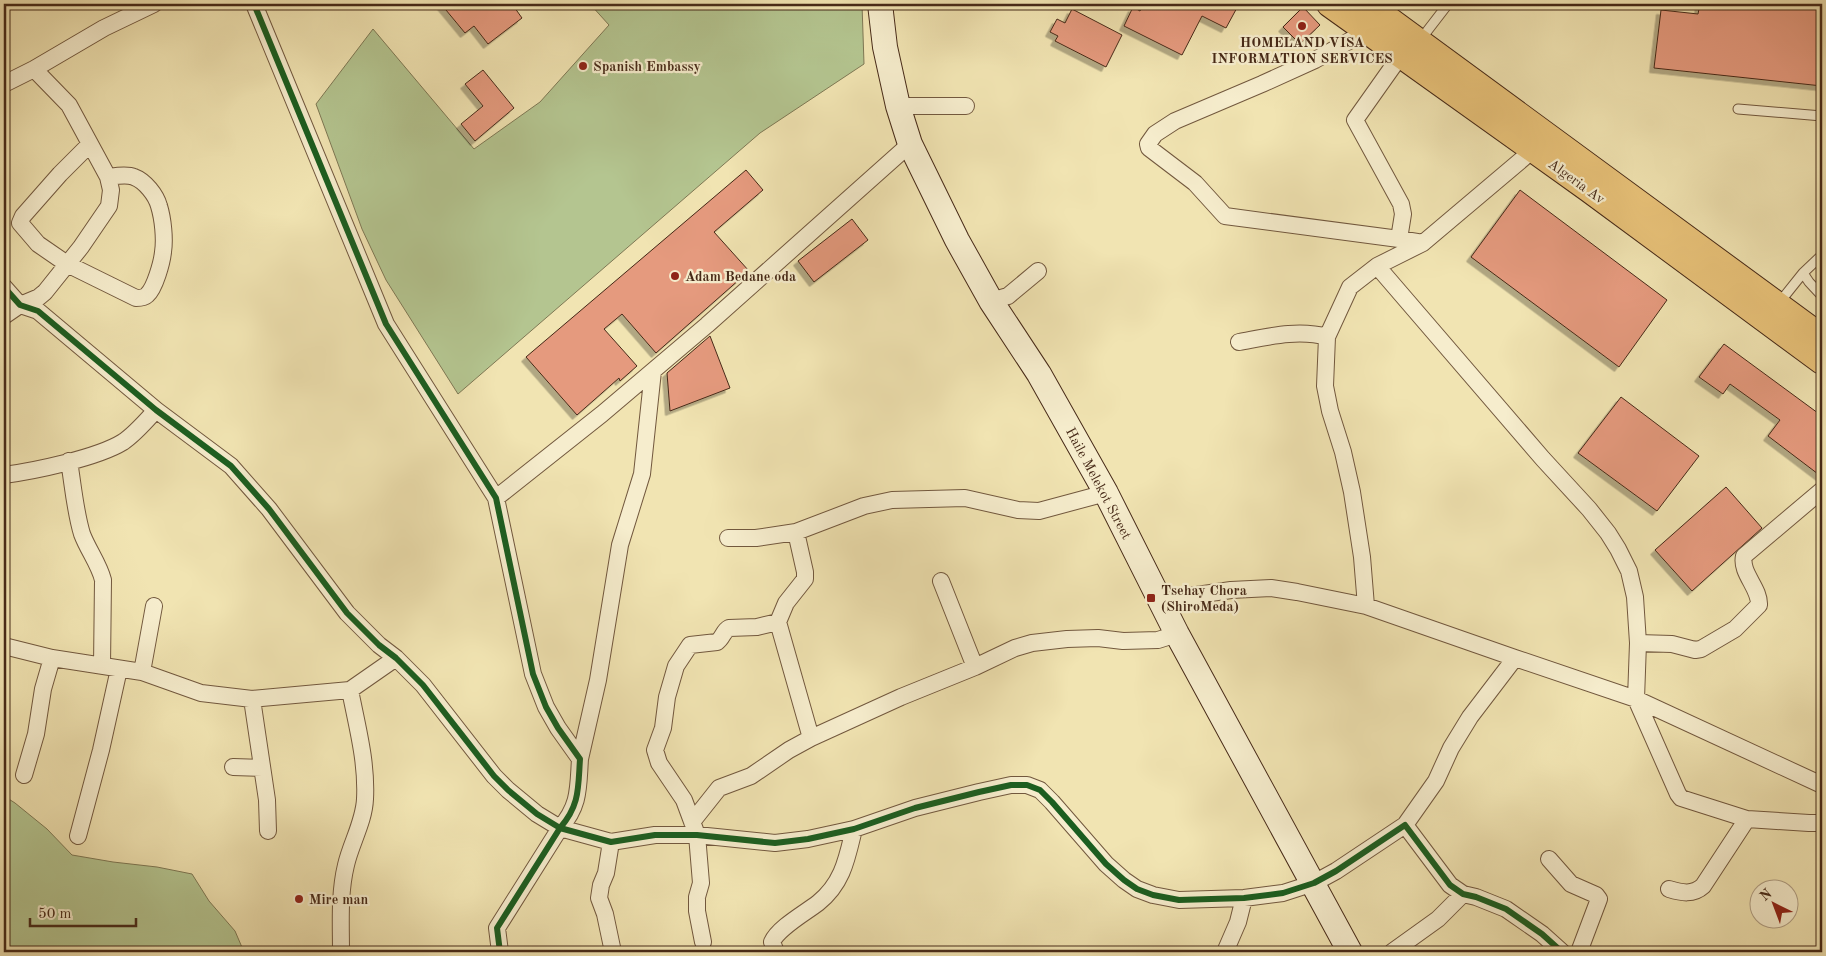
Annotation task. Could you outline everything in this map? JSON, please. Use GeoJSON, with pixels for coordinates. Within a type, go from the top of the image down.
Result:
{"type":"FeatureCollection","features":[{"type":"Feature","properties":{"kind":"main road","name":"Haile Melekot Street"},"geometry":{"type":"LineString","coordinates":[[880,4],[885,47],[898,106],[910,144],[957,240],[991,301],[1039,374],[1106,493],[1177,634],[1314,882],[1350,952]]}},
{"type":"Feature","properties":{"kind":"main road","name":"Algeria Av"},"geometry":{"type":"LineString","coordinates":[[1330,4],[1367,31],[1410,49],[1771,312],[1822,361]]}},
{"type":"Feature","properties":{"kind":"main road","name":"Algeria Av"},"geometry":{"type":"LineString","coordinates":[[1367,4],[1410,49],[1533,150],[1771,312],[1822,338]]}},
{"type":"Feature","properties":{"kind":"street"},"geometry":{"type":"LineString","coordinates":[[4,84],[34,69],[104,28],[154,4]]}},
{"type":"Feature","properties":{"kind":"street"},"geometry":{"type":"LineString","coordinates":[[254,4],[386,324],[496,498],[533,674],[554,721],[580,759]]}},
{"type":"Feature","properties":{"kind":"street"},"geometry":{"type":"LineString","coordinates":[[1367,31],[1315,60],[1175,121],[1155,134],[1148,144],[1150,148],[1195,183],[1225,216],[1423,243]]}},
{"type":"Feature","properties":{"kind":"street"},"geometry":{"type":"LineString","coordinates":[[1399,239],[1403,214],[1401,204],[1355,120],[1410,49]]}},
{"type":"Feature","properties":{"kind":"street"},"geometry":{"type":"LineString","coordinates":[[4,316],[20,305],[40,297],[81,247],[109,206],[111,190],[108,177],[69,105],[34,69]]}},
{"type":"Feature","properties":{"kind":"street"},"geometry":{"type":"LineString","coordinates":[[898,106],[966,106]]}},
{"type":"Feature","properties":{"kind":"street"},"geometry":{"type":"LineString","coordinates":[[90,144],[60,174],[20,220],[20,223],[38,244],[67,264],[136,298],[142,298],[148,295],[154,284],[163,252],[164,241],[159,206],[155,197],[138,179],[132,176],[108,177]]}},
{"type":"Feature","properties":{"kind":"street"},"geometry":{"type":"LineString","coordinates":[[496,498],[602,414],[714,318],[910,144]]}},
{"type":"Feature","properties":{"kind":"street"},"geometry":{"type":"LineString","coordinates":[[1366,606],[1362,557],[1352,492],[1325,386],[1327,337],[1350,287],[1377,266],[1423,243],[1533,150]]}},
{"type":"Feature","properties":{"kind":"street"},"geometry":{"type":"LineString","coordinates":[[1377,266],[1608,533],[1629,571],[1635,597],[1638,643],[1636,698],[1676,792],[1681,798],[1747,819],[1822,823]]}},
{"type":"Feature","properties":{"kind":"street"},"geometry":{"type":"LineString","coordinates":[[991,301],[1008,296],[1038,271]]}},
{"type":"Feature","properties":{"kind":"street"},"geometry":{"type":"LineString","coordinates":[[4,287],[20,305],[38,311],[156,410],[231,466],[269,510],[347,612],[379,645],[396,658],[423,685],[494,776],[508,790],[537,814],[560,828],[611,842],[694,829],[775,843],[808,840],[854,829],[915,808],[1011,785],[1027,785],[1040,790],[1106,864],[1137,889],[1153,895],[1179,900],[1244,898],[1283,893],[1336,872],[1405,825],[1436,781],[1451,748],[1470,717],[1515,658]]}},
{"type":"Feature","properties":{"kind":"street"},"geometry":{"type":"LineString","coordinates":[[1239,342],[1306,333],[1327,337]]}},
{"type":"Feature","properties":{"kind":"street"},"geometry":{"type":"LineString","coordinates":[[500,952],[497,928],[560,828],[570,816],[575,803],[580,759],[598,680],[620,546],[642,474],[652,371]]}},
{"type":"Feature","properties":{"kind":"street"},"geometry":{"type":"LineString","coordinates":[[4,475],[69,462],[108,449],[134,433],[156,410]]}},
{"type":"Feature","properties":{"kind":"street"},"geometry":{"type":"LineString","coordinates":[[69,462],[81,531],[103,580],[102,666]]}},
{"type":"Feature","properties":{"kind":"street"},"geometry":{"type":"LineString","coordinates":[[1638,643],[1672,644],[1695,650],[1701,649],[1735,629],[1759,605],[1760,599],[1742,564],[1744,556],[1822,490]]}},
{"type":"Feature","properties":{"kind":"street"},"geometry":{"type":"LineString","coordinates":[[728,538],[756,538],[796,532],[864,506],[892,500],[965,498],[1018,510],[1039,511],[1106,493]]}},
{"type":"Feature","properties":{"kind":"street"},"geometry":{"type":"LineString","coordinates":[[796,532],[800,559],[805,572],[804,579],[786,603],[778,622],[811,738]]}},
{"type":"Feature","properties":{"kind":"street"},"geometry":{"type":"LineString","coordinates":[[941,581],[976,667]]}},
{"type":"Feature","properties":{"kind":"street"},"geometry":{"type":"LineString","coordinates":[[1162,603],[1190,596],[1231,590],[1271,588],[1366,606],[1636,698],[1822,785]]}},
{"type":"Feature","properties":{"kind":"street"},"geometry":{"type":"LineString","coordinates":[[142,672],[154,606]]}},
{"type":"Feature","properties":{"kind":"street"},"geometry":{"type":"LineString","coordinates":[[702,942],[697,911],[697,897],[701,883],[694,829],[684,800],[659,763],[655,750],[663,728],[667,697],[676,666],[690,645],[717,642],[726,630],[730,628],[756,627],[778,622]]}},
{"type":"Feature","properties":{"kind":"street"},"geometry":{"type":"LineString","coordinates":[[694,829],[719,788],[751,776],[789,750],[811,738],[901,696],[976,667],[1015,648],[1032,643],[1067,639],[1158,640],[1177,634]]}},
{"type":"Feature","properties":{"kind":"street"},"geometry":{"type":"LineString","coordinates":[[4,646],[52,658],[142,672],[201,693],[252,699],[350,690],[396,658]]}},
{"type":"Feature","properties":{"kind":"street"},"geometry":{"type":"LineString","coordinates":[[24,776],[36,734],[45,680],[52,658]]}},
{"type":"Feature","properties":{"kind":"street"},"geometry":{"type":"LineString","coordinates":[[78,836],[98,764],[119,669]]}},
{"type":"Feature","properties":{"kind":"street"},"geometry":{"type":"LineString","coordinates":[[341,952],[341,889],[346,864],[366,798],[364,756],[350,690]]}},
{"type":"Feature","properties":{"kind":"street"},"geometry":{"type":"LineString","coordinates":[[252,699],[267,800],[268,831]]}},
{"type":"Feature","properties":{"kind":"street"},"geometry":{"type":"LineString","coordinates":[[233,766],[262,768]]}},
{"type":"Feature","properties":{"kind":"street"},"geometry":{"type":"LineString","coordinates":[[1669,890],[1691,892],[1703,886],[1747,819]]}},
{"type":"Feature","properties":{"kind":"street"},"geometry":{"type":"LineString","coordinates":[[1405,825],[1450,885],[1463,894],[1506,909],[1542,934],[1562,952]]}},
{"type":"Feature","properties":{"kind":"street"},"geometry":{"type":"LineString","coordinates":[[776,952],[772,942],[775,933],[820,902],[833,888],[843,872],[854,829]]}},
{"type":"Feature","properties":{"kind":"street"},"geometry":{"type":"LineString","coordinates":[[611,842],[606,873],[601,885],[599,898],[607,922],[613,952]]}},
{"type":"Feature","properties":{"kind":"street"},"geometry":{"type":"LineString","coordinates":[[1549,859],[1571,884],[1599,899],[1579,952]]}},
{"type":"Feature","properties":{"kind":"street"},"geometry":{"type":"LineString","coordinates":[[1392,952],[1438,919],[1463,894]]}},
{"type":"Feature","properties":{"kind":"street"},"geometry":{"type":"LineString","coordinates":[[1225,952],[1238,922],[1244,898]]}},
{"type":"Feature","properties":{"kind":"lane"},"geometry":{"type":"LineString","coordinates":[[1410,49],[1448,4]]}},
{"type":"Feature","properties":{"kind":"lane"},"geometry":{"type":"LineString","coordinates":[[1738,110],[1822,116]]}},
{"type":"Feature","properties":{"kind":"lane"},"geometry":{"type":"LineString","coordinates":[[1771,312],[1803,273],[1822,255]]}},
{"type":"Feature","properties":{"kind":"lane"},"geometry":{"type":"LineString","coordinates":[[1803,273],[1822,296]]}},
{"type":"Feature","properties":{"kind":"green space"},"geometry":{"type":"Polygon","coordinates":[[[590,4],[862,4],[864,64],[760,133],[458,394],[386,280],[362,229],[316,104],[373,29],[474,149],[540,102],[609,25],[590,4]]]}},
{"type":"Feature","properties":{"kind":"green space"},"geometry":{"type":"Polygon","coordinates":[[[4,796],[47,829],[72,855],[192,874],[209,901],[235,931],[244,952],[4,952],[4,796]]]}},
{"type":"Feature","properties":{"kind":"building"},"geometry":{"type":"Polygon","coordinates":[[[441,4],[512,4],[522,18],[488,44],[474,26],[465,33],[441,4]]]}},
{"type":"Feature","properties":{"kind":"building"},"geometry":{"type":"Polygon","coordinates":[[[1144,4],[1239,4],[1226,28],[1202,16],[1182,55],[1124,26],[1133,7],[1140,11],[1144,4]]]}},
{"type":"Feature","properties":{"kind":"building"},"geometry":{"type":"Polygon","coordinates":[[[1700,4],[1822,4],[1822,86],[1654,68],[1661,10],[1698,14],[1700,4]]]}},
{"type":"Feature","properties":{"kind":"building","name":"HOMELAND VISA INFORMATION SERVICES"},"geometry":{"type":"Polygon","coordinates":[[[1303,7],[1320,25],[1300,44],[1283,27],[1303,7]]]}},
{"type":"Feature","properties":{"kind":"building"},"geometry":{"type":"Polygon","coordinates":[[[1072,9],[1122,35],[1106,67],[1055,41],[1058,36],[1050,32],[1057,19],[1065,23],[1072,9]]]}},
{"type":"Feature","properties":{"kind":"building"},"geometry":{"type":"Polygon","coordinates":[[[483,70],[514,108],[475,141],[461,124],[483,106],[465,84],[483,70]]]}},
{"type":"Feature","properties":{"kind":"building"},"geometry":{"type":"Polygon","coordinates":[[[746,170],[763,190],[714,232],[749,271],[656,353],[622,314],[604,329],[637,366],[620,381],[619,378],[577,415],[526,357],[746,170]]]}},
{"type":"Feature","properties":{"kind":"building"},"geometry":{"type":"Polygon","coordinates":[[[1520,190],[1667,300],[1619,367],[1471,257],[1520,190]]]}},
{"type":"Feature","properties":{"kind":"building"},"geometry":{"type":"Polygon","coordinates":[[[852,219],[868,240],[814,282],[798,261],[852,219]]]}},
{"type":"Feature","properties":{"kind":"building"},"geometry":{"type":"Polygon","coordinates":[[[710,336],[730,388],[670,411],[667,373],[710,336]]]}},
{"type":"Feature","properties":{"kind":"building"},"geometry":{"type":"Polygon","coordinates":[[[1724,344],[1822,416],[1822,477],[1768,436],[1780,420],[1730,384],[1723,394],[1699,377],[1724,344]]]}},
{"type":"Feature","properties":{"kind":"building"},"geometry":{"type":"Polygon","coordinates":[[[1621,397],[1699,456],[1657,511],[1578,453],[1621,397]]]}},
{"type":"Feature","properties":{"kind":"building"},"geometry":{"type":"Polygon","coordinates":[[[1726,487],[1762,528],[1692,591],[1655,550],[1726,487]]]}},
{"type":"Feature","properties":{"kind":"cycle path"},"geometry":{"type":"LineString","coordinates":[[254,4],[386,324],[496,498],[533,674],[546,707],[580,759],[575,804],[567,820],[560,828],[497,928],[500,952]]}},
{"type":"Feature","properties":{"kind":"cycle path"},"geometry":{"type":"LineString","coordinates":[[4,287],[20,305],[38,311],[156,410],[231,466],[269,509],[347,613],[423,685],[494,776],[537,814],[560,828],[611,842],[655,835],[697,835],[775,843],[808,839],[854,829],[915,808],[1011,785],[1027,785],[1040,790],[1106,864],[1124,880],[1137,889],[1153,895],[1179,900],[1244,898],[1283,893],[1314,883],[1336,871],[1405,825],[1450,885],[1463,894],[1506,909],[1542,934],[1562,952]]}},
{"type":"Feature","properties":{"kind":"place","name":"HOMELAND VISA INFORMATION SERVICES"},"geometry":{"type":"Point","coordinates":[1302,26]}},
{"type":"Feature","properties":{"kind":"place","name":"Spanish Embassy"},"geometry":{"type":"Point","coordinates":[583,66]}},
{"type":"Feature","properties":{"kind":"place","name":"Adam Bedane oda"},"geometry":{"type":"Point","coordinates":[675,276]}},
{"type":"Feature","properties":{"kind":"place","name":"Tsehay Chora (ShiroMeda)"},"geometry":{"type":"Point","coordinates":[1151,598]}},
{"type":"Feature","properties":{"kind":"place","name":"Mire man"},"geometry":{"type":"Point","coordinates":[299,899]}}]}
